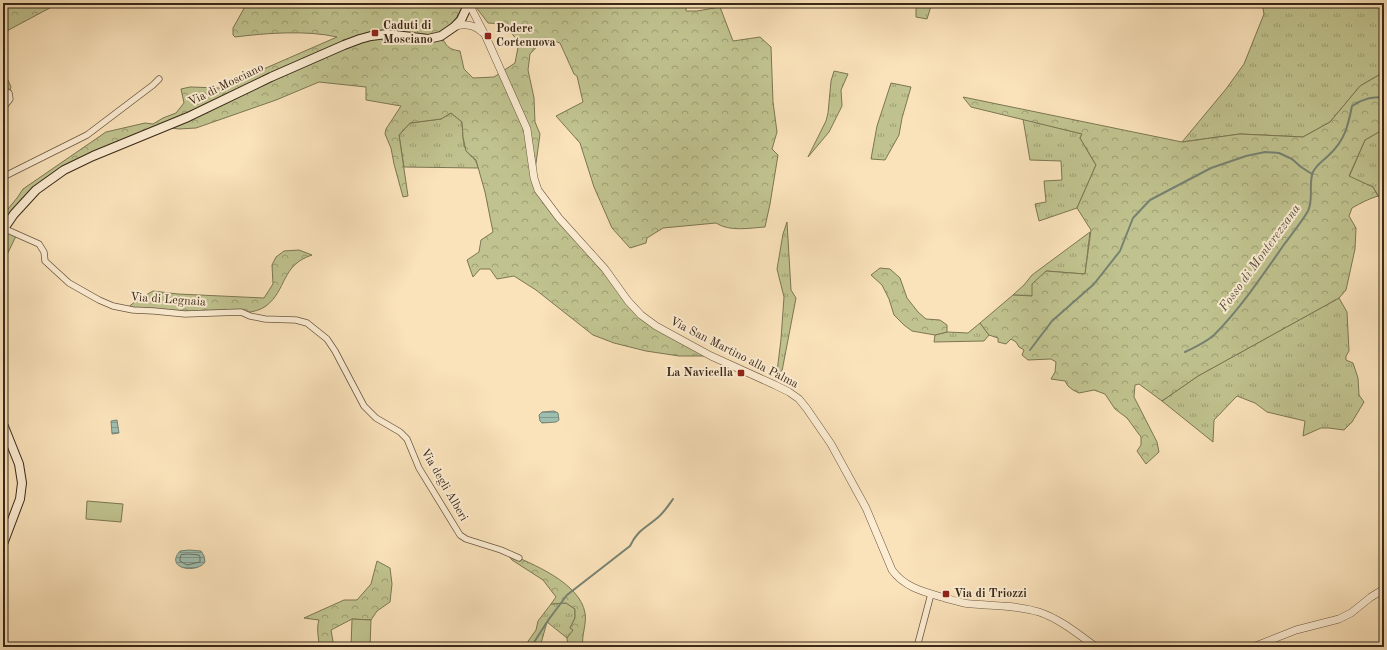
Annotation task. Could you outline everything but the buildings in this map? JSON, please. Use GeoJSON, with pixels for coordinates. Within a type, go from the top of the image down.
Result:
{"type":"FeatureCollection","features":[{"type":"Feature","properties":{"kind":"main road","name":"Via di Mosciano"},"geometry":{"type":"LineString","coordinates":[[3,229],[36,190],[64,170],[93,156],[195,113],[344,45],[371,36],[387,34],[428,39],[441,36],[454,27],[463,18],[469,4]]}},
{"type":"Feature","properties":{"kind":"main road"},"geometry":{"type":"LineString","coordinates":[[3,424],[19,464],[22,483],[20,499],[3,544]]}},
{"type":"Feature","properties":{"kind":"street","name":"Via San Martino alla Palma"},"geometry":{"type":"LineString","coordinates":[[469,4],[527,129],[534,178],[538,190],[559,218],[605,269],[628,301],[641,315],[656,326],[710,356],[775,385],[799,399],[831,444],[866,508],[888,560],[898,578],[917,590],[969,604],[1015,607],[1038,612],[1059,621],[1096,647]]}},
{"type":"Feature","properties":{"kind":"street"},"geometry":{"type":"LineString","coordinates":[[454,27],[465,24],[474,27],[485,36]]}},
{"type":"Feature","properties":{"kind":"street"},"geometry":{"type":"LineString","coordinates":[[3,177],[87,135],[160,79]]}},
{"type":"Feature","properties":{"kind":"street"},"geometry":{"type":"LineString","coordinates":[[3,90],[8,93],[10,99],[3,108]]}},
{"type":"Feature","properties":{"kind":"street","name":"Via di Legnaia"},"geometry":{"type":"LineString","coordinates":[[3,229],[39,244],[44,252],[45,261],[69,284],[114,306],[133,310],[185,314],[241,312]]}},
{"type":"Feature","properties":{"kind":"street","name":"Via degli Alberi"},"geometry":{"type":"LineString","coordinates":[[241,312],[250,316],[266,319],[296,320],[307,323],[327,339],[336,351],[364,406],[376,418],[400,432],[407,439],[419,468],[460,535],[466,539],[501,550],[519,558]]}},
{"type":"Feature","properties":{"kind":"street"},"geometry":{"type":"LineString","coordinates":[[1253,647],[1296,630],[1339,619],[1351,613],[1370,597],[1384,589]]}},
{"type":"Feature","properties":{"kind":"street"},"geometry":{"type":"LineString","coordinates":[[917,647],[930,594]]}},
{"type":"Feature","properties":{"kind":"green space"},"geometry":{"type":"Polygon","coordinates":[[[3,3],[59,3],[3,33],[3,3]]]}},
{"type":"Feature","properties":{"kind":"green space"},"geometry":{"type":"Polygon","coordinates":[[[247,3],[465,3],[452,25],[441,36],[448,46],[452,49],[460,51],[464,69],[473,78],[494,77],[515,63],[519,42],[506,28],[498,24],[488,23],[473,3],[686,3],[686,11],[697,11],[720,7],[733,41],[760,37],[771,47],[773,102],[777,132],[772,149],[778,155],[765,227],[746,229],[727,228],[716,223],[663,228],[647,238],[646,243],[630,248],[612,228],[594,187],[580,143],[556,116],[583,102],[577,76],[574,74],[560,43],[545,38],[530,54],[528,70],[534,98],[535,122],[540,134],[534,178],[538,190],[641,315],[711,356],[679,356],[646,351],[614,343],[593,335],[536,290],[514,276],[497,279],[490,269],[480,269],[473,277],[467,260],[479,252],[481,240],[493,232],[485,192],[476,160],[466,151],[462,122],[451,113],[441,119],[410,123],[399,135],[408,196],[403,197],[391,148],[385,134],[386,129],[401,106],[366,100],[366,87],[319,82],[276,100],[196,128],[179,129],[164,127],[93,156],[36,190],[4,228],[17,234],[3,263],[3,215],[23,189],[106,132],[145,123],[153,124],[176,113],[184,103],[181,89],[190,87],[220,88],[337,37],[313,33],[273,33],[235,37],[233,35],[233,28],[247,3]]]}},
{"type":"Feature","properties":{"kind":"green space"},"geometry":{"type":"Polygon","coordinates":[[[921,3],[932,3],[927,19],[916,17],[916,9],[921,3]]]}},
{"type":"Feature","properties":{"kind":"green space"},"geometry":{"type":"Polygon","coordinates":[[[1262,3],[1384,3],[1384,72],[1360,86],[1330,122],[1303,137],[1240,134],[1182,142],[1226,89],[1244,64],[1264,14],[1262,3]]]}},
{"type":"Feature","properties":{"kind":"green space"},"geometry":{"type":"Polygon","coordinates":[[[3,69],[11,87],[9,93],[3,90],[3,69]]]}},
{"type":"Feature","properties":{"kind":"green space"},"geometry":{"type":"Polygon","coordinates":[[[834,71],[848,74],[841,90],[842,106],[829,132],[808,157],[826,121],[831,81],[834,71]]]}},
{"type":"Feature","properties":{"kind":"green space"},"geometry":{"type":"Polygon","coordinates":[[[1384,72],[1384,129],[1365,140],[1349,176],[1373,187],[1378,196],[1352,208],[1349,216],[1356,228],[1355,249],[1346,290],[1339,298],[1198,376],[1162,401],[1139,384],[1135,385],[1134,397],[1157,442],[1159,452],[1146,464],[1137,451],[1141,445],[1141,437],[1127,418],[1115,409],[1105,394],[1094,390],[1079,393],[1068,386],[1065,381],[1051,379],[1055,372],[1056,362],[1051,359],[1028,360],[1022,355],[1024,350],[1019,347],[1016,342],[1011,339],[1006,344],[998,342],[998,338],[989,335],[980,323],[1013,295],[1032,296],[1032,284],[1046,271],[1085,274],[1091,230],[1077,208],[1096,165],[1080,138],[1082,134],[971,107],[963,97],[1182,142],[1240,134],[1303,137],[1330,122],[1360,86],[1384,72]]]}},
{"type":"Feature","properties":{"kind":"green space"},"geometry":{"type":"Polygon","coordinates":[[[891,83],[911,87],[902,118],[899,135],[885,160],[871,159],[877,126],[891,83]]]}},
{"type":"Feature","properties":{"kind":"green space"},"geometry":{"type":"Polygon","coordinates":[[[451,113],[462,122],[465,149],[475,160],[478,168],[404,167],[399,135],[410,123],[441,119],[451,113]]]}},
{"type":"Feature","properties":{"kind":"green space"},"geometry":{"type":"Polygon","coordinates":[[[1023,119],[1082,134],[1080,138],[1096,165],[1077,208],[1039,221],[1035,204],[1046,202],[1044,181],[1062,180],[1061,161],[1030,160],[1023,119]]]}},
{"type":"Feature","properties":{"kind":"green space"},"geometry":{"type":"Polygon","coordinates":[[[1384,129],[1384,205],[1373,187],[1349,177],[1365,140],[1384,129]]]}},
{"type":"Feature","properties":{"kind":"green space"},"geometry":{"type":"Polygon","coordinates":[[[787,222],[791,290],[796,298],[782,371],[777,372],[784,297],[777,269],[783,234],[787,222]]]}},
{"type":"Feature","properties":{"kind":"green space"},"geometry":{"type":"Polygon","coordinates":[[[1090,232],[1085,274],[1046,271],[1032,296],[1013,295],[1032,275],[1090,232]]]}},
{"type":"Feature","properties":{"kind":"green space"},"geometry":{"type":"Polygon","coordinates":[[[299,250],[312,255],[302,259],[289,271],[278,293],[273,300],[262,309],[241,313],[177,314],[126,309],[137,300],[153,291],[178,294],[264,298],[273,284],[272,265],[276,257],[284,251],[299,250]]]}},
{"type":"Feature","properties":{"kind":"green space"},"geometry":{"type":"Polygon","coordinates":[[[880,268],[890,269],[900,278],[907,298],[918,312],[926,319],[940,320],[947,325],[947,332],[935,335],[912,331],[904,325],[894,315],[889,299],[882,285],[871,275],[880,268]]]}},
{"type":"Feature","properties":{"kind":"green space"},"geometry":{"type":"Polygon","coordinates":[[[1339,298],[1347,312],[1349,351],[1346,356],[1346,360],[1353,363],[1358,378],[1359,395],[1364,402],[1352,422],[1344,430],[1321,428],[1303,436],[1305,421],[1267,412],[1255,403],[1237,396],[1214,420],[1213,442],[1162,401],[1198,376],[1339,298]]]}},
{"type":"Feature","properties":{"kind":"green space"},"geometry":{"type":"Polygon","coordinates":[[[980,323],[989,335],[984,341],[934,342],[935,335],[947,332],[968,333],[980,323]]]}},
{"type":"Feature","properties":{"kind":"green space"},"geometry":{"type":"Polygon","coordinates":[[[87,501],[123,504],[121,522],[86,519],[87,501]]]}},
{"type":"Feature","properties":{"kind":"green space"},"geometry":{"type":"Polygon","coordinates":[[[507,553],[554,576],[574,593],[581,602],[585,613],[583,647],[568,647],[567,638],[573,630],[570,628],[575,618],[575,609],[566,603],[551,604],[556,597],[543,580],[512,560],[507,553]]]}},
{"type":"Feature","properties":{"kind":"green space"},"geometry":{"type":"Polygon","coordinates":[[[377,561],[390,568],[392,584],[390,602],[377,611],[371,620],[352,619],[331,630],[334,647],[319,647],[319,620],[304,618],[344,600],[357,600],[371,584],[377,561]]]}},
{"type":"Feature","properties":{"kind":"green space"},"geometry":{"type":"Polygon","coordinates":[[[566,603],[575,609],[575,618],[570,628],[574,630],[567,638],[547,622],[540,647],[524,647],[536,630],[538,621],[551,604],[566,603]]]}},
{"type":"Feature","properties":{"kind":"green space"},"geometry":{"type":"Polygon","coordinates":[[[352,619],[371,620],[370,647],[351,647],[352,619]]]}},
{"type":"Feature","properties":{"kind":"water"},"geometry":{"type":"Polygon","coordinates":[[[554,411],[558,413],[559,420],[556,422],[542,423],[540,421],[539,415],[542,412],[554,411]]]}},
{"type":"Feature","properties":{"kind":"water"},"geometry":{"type":"Polygon","coordinates":[[[117,420],[119,433],[112,434],[111,421],[117,420]]]}},
{"type":"Feature","properties":{"kind":"water"},"geometry":{"type":"Polygon","coordinates":[[[180,551],[201,551],[205,562],[201,566],[189,569],[179,566],[176,562],[176,557],[180,551]]]}},
{"type":"Feature","properties":{"kind":"waterway","name":"Fosso di Monterezzana"},"geometry":{"type":"LineString","coordinates":[[1185,352],[1200,345],[1214,335],[1233,315],[1302,220],[1310,206],[1311,181],[1313,172],[1339,144],[1345,132],[1352,106],[1367,99],[1384,97]]}},
{"type":"Feature","properties":{"kind":"waterway"},"geometry":{"type":"LineString","coordinates":[[1030,350],[1052,321],[1094,284],[1120,251],[1133,218],[1150,200],[1211,168],[1246,156],[1265,152],[1279,153],[1292,159],[1312,174]]}},
{"type":"Feature","properties":{"kind":"waterway"},"geometry":{"type":"LineString","coordinates":[[531,647],[567,595],[630,546],[638,534],[661,515],[673,499]]}},
{"type":"Feature","properties":{"kind":"place","name":"Caduti di Mosciano"},"geometry":{"type":"Point","coordinates":[375,33]}},
{"type":"Feature","properties":{"kind":"place","name":"Podere Cortenuova"},"geometry":{"type":"Point","coordinates":[488,36]}},
{"type":"Feature","properties":{"kind":"place","name":"La Navicella"},"geometry":{"type":"Point","coordinates":[741,373]}},
{"type":"Feature","properties":{"kind":"place","name":"Via di Triozzi"},"geometry":{"type":"Point","coordinates":[946,594]}}]}
